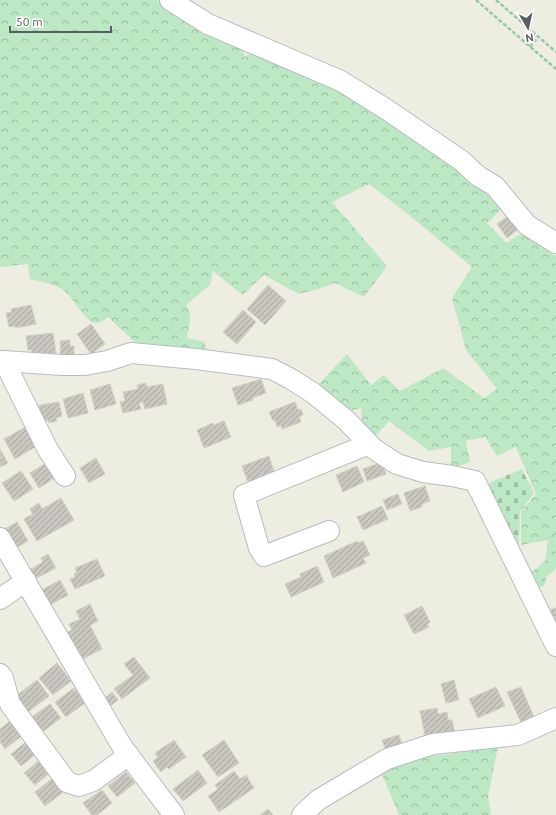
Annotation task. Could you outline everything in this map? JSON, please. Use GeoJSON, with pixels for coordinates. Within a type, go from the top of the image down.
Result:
{"type":"FeatureCollection","features":[{"type":"Feature","properties":{"kind":"street"},"geometry":{"type":"LineString","coordinates":[[170,0],[208,24],[341,81],[386,109],[462,161],[478,176],[495,186],[527,225],[556,243]]}},
{"type":"Feature","properties":{"kind":"street"},"geometry":{"type":"LineString","coordinates":[[2,362],[85,365],[107,361],[131,353],[196,358],[272,369],[291,379],[313,394],[346,420],[374,449],[397,464],[423,472],[475,481],[556,646]]}},
{"type":"Feature","properties":{"kind":"street"},"geometry":{"type":"LineString","coordinates":[[2,362],[48,450],[65,476]]}},
{"type":"Feature","properties":{"kind":"street"},"geometry":{"type":"LineString","coordinates":[[330,531],[264,556],[259,548],[244,495],[369,444]]}},
{"type":"Feature","properties":{"kind":"street"},"geometry":{"type":"LineString","coordinates":[[0,538],[57,637],[129,755],[174,815]]}},
{"type":"Feature","properties":{"kind":"street"},"geometry":{"type":"LineString","coordinates":[[0,599],[26,581]]}},
{"type":"Feature","properties":{"kind":"street"},"geometry":{"type":"LineString","coordinates":[[0,674],[3,678],[10,704],[67,782],[79,786],[93,780],[129,755]]}},
{"type":"Feature","properties":{"kind":"street"},"geometry":{"type":"LineString","coordinates":[[302,815],[318,800],[387,759],[432,744],[518,735],[556,718]]}},
{"type":"Feature","properties":{"kind":"path"},"geometry":{"type":"LineString","coordinates":[[476,0],[556,69]]}},
{"type":"Feature","properties":{"kind":"path"},"geometry":{"type":"LineString","coordinates":[[496,0],[556,52]]}},
{"type":"Feature","properties":{"kind":"path"},"geometry":{"type":"LineString","coordinates":[[530,47],[538,37]]}},
{"type":"Feature","properties":{"kind":"green space"},"geometry":{"type":"Polygon","coordinates":[[[0,0],[157,0],[166,8],[239,40],[245,57],[257,48],[340,82],[490,188],[504,207],[487,223],[506,243],[522,233],[556,256],[556,568],[547,576],[544,586],[532,589],[525,578],[545,561],[548,540],[521,545],[521,512],[536,494],[516,447],[497,456],[485,437],[466,441],[470,462],[451,469],[451,447],[429,451],[389,421],[372,440],[363,432],[361,408],[345,412],[316,387],[347,354],[371,385],[384,375],[400,391],[443,368],[484,398],[497,389],[466,350],[452,298],[472,267],[369,184],[332,202],[387,266],[364,297],[335,283],[299,294],[264,275],[243,295],[213,271],[210,285],[186,305],[190,316],[187,338],[204,342],[207,351],[137,344],[108,317],[99,323],[91,321],[65,291],[57,286],[30,279],[28,264],[0,267],[0,0]]]}},
{"type":"Feature","properties":{"kind":"green space"},"geometry":{"type":"Polygon","coordinates":[[[522,469],[534,493],[520,512],[519,545],[514,547],[482,486],[522,469]]]}},
{"type":"Feature","properties":{"kind":"green space"},"geometry":{"type":"Polygon","coordinates":[[[498,747],[488,796],[491,815],[399,815],[380,770],[426,757],[498,747]]]}},
{"type":"Feature","properties":{"kind":"building"},"geometry":{"type":"Polygon","coordinates":[[[509,215],[520,228],[507,238],[497,224],[509,215]]]}},
{"type":"Feature","properties":{"kind":"building"},"geometry":{"type":"Polygon","coordinates":[[[268,285],[286,301],[265,325],[247,309],[268,285]]]}},
{"type":"Feature","properties":{"kind":"building"},"geometry":{"type":"Polygon","coordinates":[[[31,305],[36,324],[16,328],[15,326],[9,327],[6,313],[12,312],[11,309],[31,305]]]}},
{"type":"Feature","properties":{"kind":"building"},"geometry":{"type":"Polygon","coordinates":[[[243,310],[256,322],[237,344],[223,332],[243,310]]]}},
{"type":"Feature","properties":{"kind":"building"},"geometry":{"type":"Polygon","coordinates":[[[91,324],[105,344],[91,354],[77,334],[91,324]]]}},
{"type":"Feature","properties":{"kind":"building"},"geometry":{"type":"Polygon","coordinates":[[[53,333],[56,353],[32,356],[32,350],[28,350],[26,336],[53,333]]]}},
{"type":"Feature","properties":{"kind":"building"},"geometry":{"type":"Polygon","coordinates":[[[70,340],[70,346],[74,346],[74,356],[61,357],[60,341],[70,340]]]}},
{"type":"Feature","properties":{"kind":"building"},"geometry":{"type":"Polygon","coordinates":[[[261,379],[266,393],[252,398],[253,400],[238,405],[232,388],[261,379]]]}},
{"type":"Feature","properties":{"kind":"building"},"geometry":{"type":"Polygon","coordinates":[[[146,383],[147,387],[163,384],[167,404],[145,409],[143,402],[139,403],[141,409],[123,413],[120,402],[125,401],[123,392],[138,389],[137,385],[146,383]]]}},
{"type":"Feature","properties":{"kind":"building"},"geometry":{"type":"Polygon","coordinates":[[[110,384],[116,404],[95,410],[90,390],[110,384]]]}},
{"type":"Feature","properties":{"kind":"building"},"geometry":{"type":"Polygon","coordinates":[[[83,393],[88,413],[68,418],[63,399],[83,393]]]}},
{"type":"Feature","properties":{"kind":"building"},"geometry":{"type":"Polygon","coordinates":[[[59,402],[62,416],[56,418],[57,421],[49,423],[48,420],[38,422],[35,406],[59,402]]]}},
{"type":"Feature","properties":{"kind":"building"},"geometry":{"type":"Polygon","coordinates":[[[295,402],[298,410],[301,409],[303,415],[299,417],[301,422],[282,429],[281,425],[277,427],[275,420],[273,421],[269,412],[295,402]]]}},
{"type":"Feature","properties":{"kind":"building"},"geometry":{"type":"Polygon","coordinates":[[[224,421],[231,437],[204,448],[197,430],[213,423],[214,425],[224,421]]]}},
{"type":"Feature","properties":{"kind":"building"},"geometry":{"type":"Polygon","coordinates":[[[29,425],[40,444],[15,459],[4,439],[29,425]]]}},
{"type":"Feature","properties":{"kind":"building"},"geometry":{"type":"Polygon","coordinates":[[[0,449],[8,463],[0,467],[0,449]]]}},
{"type":"Feature","properties":{"kind":"building"},"geometry":{"type":"Polygon","coordinates":[[[269,456],[275,475],[249,485],[242,466],[269,456]]]}},
{"type":"Feature","properties":{"kind":"building"},"geometry":{"type":"Polygon","coordinates":[[[96,458],[105,474],[89,483],[80,468],[96,458]]]}},
{"type":"Feature","properties":{"kind":"building"},"geometry":{"type":"Polygon","coordinates":[[[49,461],[58,476],[39,488],[30,473],[49,461]]]}},
{"type":"Feature","properties":{"kind":"building"},"geometry":{"type":"Polygon","coordinates":[[[382,462],[386,474],[367,481],[363,469],[382,462]]]}},
{"type":"Feature","properties":{"kind":"building"},"geometry":{"type":"Polygon","coordinates":[[[357,466],[364,482],[343,492],[336,475],[357,466]]]}},
{"type":"Feature","properties":{"kind":"building"},"geometry":{"type":"Polygon","coordinates":[[[21,471],[33,489],[14,501],[2,483],[21,471]]]}},
{"type":"Feature","properties":{"kind":"building"},"geometry":{"type":"Polygon","coordinates":[[[425,486],[430,501],[422,504],[422,507],[410,511],[404,493],[425,486]]]}},
{"type":"Feature","properties":{"kind":"building"},"geometry":{"type":"Polygon","coordinates":[[[398,494],[402,504],[387,510],[383,500],[398,494]]]}},
{"type":"Feature","properties":{"kind":"building"},"geometry":{"type":"Polygon","coordinates":[[[61,498],[74,520],[37,541],[24,519],[33,514],[30,509],[39,503],[42,509],[61,498]]]}},
{"type":"Feature","properties":{"kind":"building"},"geometry":{"type":"Polygon","coordinates":[[[382,506],[388,519],[363,530],[357,517],[382,506]]]}},
{"type":"Feature","properties":{"kind":"building"},"geometry":{"type":"Polygon","coordinates":[[[17,522],[28,541],[14,549],[3,530],[17,522]]]}},
{"type":"Feature","properties":{"kind":"building"},"geometry":{"type":"Polygon","coordinates":[[[357,541],[358,543],[363,541],[370,555],[363,558],[366,563],[333,578],[324,556],[357,541]]]}},
{"type":"Feature","properties":{"kind":"building"},"geometry":{"type":"Polygon","coordinates":[[[48,554],[56,568],[35,579],[29,570],[43,562],[41,558],[48,554]]]}},
{"type":"Feature","properties":{"kind":"building"},"geometry":{"type":"Polygon","coordinates":[[[97,559],[105,576],[75,589],[70,579],[75,577],[74,574],[77,572],[75,568],[97,559]]]}},
{"type":"Feature","properties":{"kind":"building"},"geometry":{"type":"Polygon","coordinates":[[[317,566],[324,582],[291,597],[285,584],[301,577],[300,574],[317,566]]]}},
{"type":"Feature","properties":{"kind":"building"},"geometry":{"type":"Polygon","coordinates":[[[60,580],[68,595],[48,606],[40,591],[60,580]]]}},
{"type":"Feature","properties":{"kind":"building"},"geometry":{"type":"Polygon","coordinates":[[[90,604],[98,621],[90,625],[102,649],[77,662],[66,633],[72,630],[69,624],[80,619],[76,611],[90,604]]]}},
{"type":"Feature","properties":{"kind":"building"},"geometry":{"type":"Polygon","coordinates":[[[422,606],[430,622],[427,624],[429,627],[414,634],[404,615],[422,606]]]}},
{"type":"Feature","properties":{"kind":"building"},"geometry":{"type":"Polygon","coordinates":[[[556,608],[556,634],[549,610],[556,608]]]}},
{"type":"Feature","properties":{"kind":"building"},"geometry":{"type":"Polygon","coordinates":[[[134,657],[150,678],[122,699],[114,689],[133,675],[124,664],[134,657]]]}},
{"type":"Feature","properties":{"kind":"building"},"geometry":{"type":"Polygon","coordinates":[[[57,663],[71,681],[53,695],[39,678],[57,663]]]}},
{"type":"Feature","properties":{"kind":"building"},"geometry":{"type":"Polygon","coordinates":[[[37,680],[49,696],[28,712],[16,696],[37,680]]]}},
{"type":"Feature","properties":{"kind":"building"},"geometry":{"type":"Polygon","coordinates":[[[454,680],[459,700],[446,703],[441,684],[454,680]]]}},
{"type":"Feature","properties":{"kind":"building"},"geometry":{"type":"Polygon","coordinates":[[[496,687],[505,706],[478,718],[469,699],[496,687]]]}},
{"type":"Feature","properties":{"kind":"building"},"geometry":{"type":"Polygon","coordinates":[[[521,687],[534,717],[521,722],[507,692],[521,687]]]}},
{"type":"Feature","properties":{"kind":"building"},"geometry":{"type":"Polygon","coordinates":[[[74,688],[85,703],[66,717],[55,702],[74,688]]]}},
{"type":"Feature","properties":{"kind":"building"},"geometry":{"type":"Polygon","coordinates":[[[112,692],[118,700],[110,706],[104,699],[112,692]]]}},
{"type":"Feature","properties":{"kind":"building"},"geometry":{"type":"Polygon","coordinates":[[[50,704],[61,718],[42,732],[32,717],[50,704]]]}},
{"type":"Feature","properties":{"kind":"building"},"geometry":{"type":"Polygon","coordinates":[[[437,708],[438,714],[447,712],[448,720],[452,720],[455,733],[425,736],[420,711],[437,708]]]}},
{"type":"Feature","properties":{"kind":"building"},"geometry":{"type":"Polygon","coordinates":[[[13,719],[24,734],[5,749],[0,742],[0,729],[13,719]]]}},
{"type":"Feature","properties":{"kind":"building"},"geometry":{"type":"Polygon","coordinates":[[[399,735],[403,748],[387,754],[382,740],[399,735]]]}},
{"type":"Feature","properties":{"kind":"building"},"geometry":{"type":"Polygon","coordinates":[[[30,739],[39,752],[21,766],[11,754],[30,739]]]}},
{"type":"Feature","properties":{"kind":"building"},"geometry":{"type":"Polygon","coordinates":[[[174,740],[186,757],[169,769],[167,767],[161,772],[153,761],[158,757],[155,753],[174,740]]]}},
{"type":"Feature","properties":{"kind":"building"},"geometry":{"type":"Polygon","coordinates":[[[224,740],[239,763],[218,777],[202,755],[224,740]]]}},
{"type":"Feature","properties":{"kind":"building"},"geometry":{"type":"Polygon","coordinates":[[[41,759],[51,772],[35,785],[24,773],[41,759]]]}},
{"type":"Feature","properties":{"kind":"building"},"geometry":{"type":"Polygon","coordinates":[[[198,770],[207,783],[183,801],[173,789],[198,770]]]}},
{"type":"Feature","properties":{"kind":"building"},"geometry":{"type":"Polygon","coordinates":[[[234,771],[240,779],[246,775],[254,788],[219,812],[208,796],[218,789],[215,785],[234,771]]]}},
{"type":"Feature","properties":{"kind":"building"},"geometry":{"type":"Polygon","coordinates":[[[126,772],[135,783],[117,797],[108,786],[126,772]]]}},
{"type":"Feature","properties":{"kind":"building"},"geometry":{"type":"Polygon","coordinates":[[[53,778],[63,792],[45,806],[35,792],[53,778]]]}},
{"type":"Feature","properties":{"kind":"building"},"geometry":{"type":"Polygon","coordinates":[[[102,790],[112,803],[97,815],[92,815],[83,803],[102,790]]]}},
{"type":"Feature","properties":{"kind":"building"},"geometry":{"type":"Polygon","coordinates":[[[268,809],[273,815],[260,815],[268,809]]]}}]}
